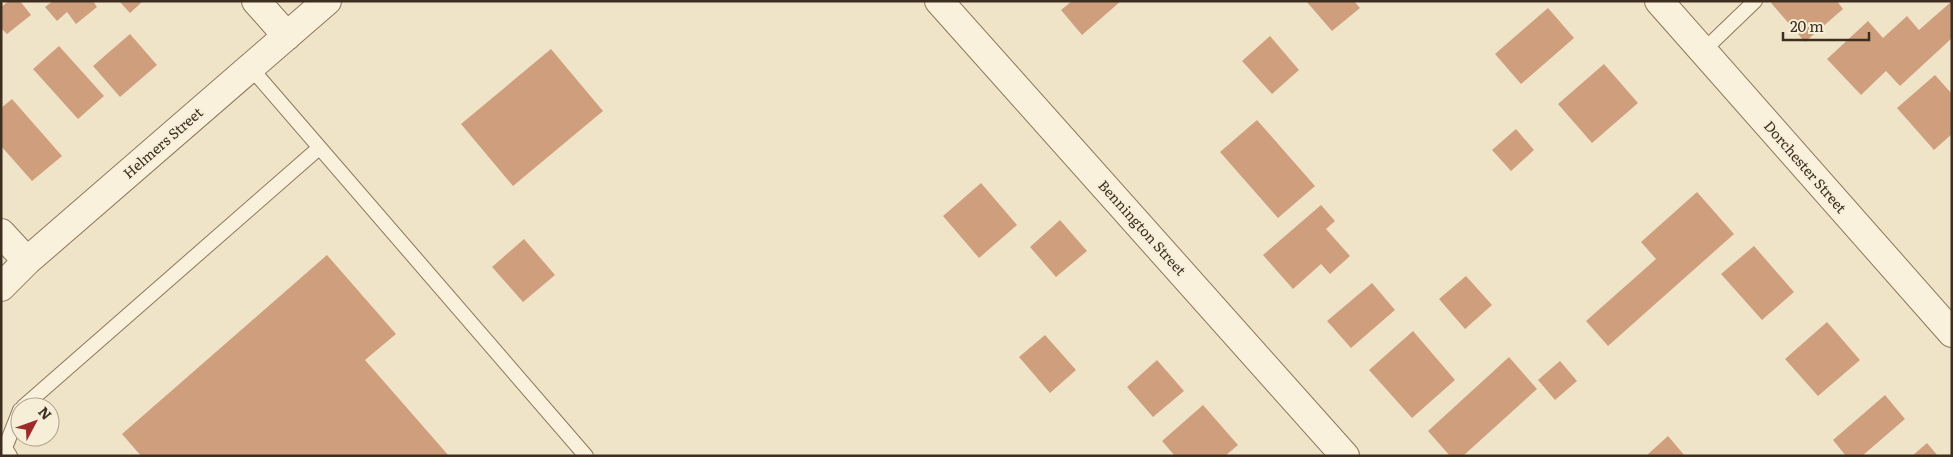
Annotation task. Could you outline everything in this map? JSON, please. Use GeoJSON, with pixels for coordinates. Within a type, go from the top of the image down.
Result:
{"type":"FeatureCollection","features":[{"type":"Feature","properties":{"kind":"street"},"geometry":{"type":"LineString","coordinates":[[256,1],[287,36]]}},
{"type":"Feature","properties":{"kind":"street","name":"Helmers Street"},"geometry":{"type":"LineString","coordinates":[[1,287],[27,261],[327,1]]}},
{"type":"Feature","properties":{"kind":"street","name":"Bennington Street"},"geometry":{"type":"LineString","coordinates":[[940,1],[1345,456]]}},
{"type":"Feature","properties":{"kind":"street","name":"Dorchester Street"},"geometry":{"type":"LineString","coordinates":[[1659,1],[1952,333]]}},
{"type":"Feature","properties":{"kind":"street"},"geometry":{"type":"LineString","coordinates":[[1,233],[27,261]]}},
{"type":"Feature","properties":{"kind":"lane"},"geometry":{"type":"LineString","coordinates":[[1703,51],[1755,1]]}},
{"type":"Feature","properties":{"kind":"lane"},"geometry":{"type":"LineString","coordinates":[[250,67],[586,456]]}},
{"type":"Feature","properties":{"kind":"lane"},"geometry":{"type":"LineString","coordinates":[[34,397],[319,148]]}},
{"type":"Feature","properties":{"kind":"lane"},"geometry":{"type":"LineString","coordinates":[[10,437],[6,448],[10,456]]}},
{"type":"Feature","properties":{"kind":"building"},"geometry":{"type":"Polygon","coordinates":[[[9,1],[20,1],[31,15],[7,34],[1,28],[1,7],[9,1]]]}},
{"type":"Feature","properties":{"kind":"building"},"geometry":{"type":"Polygon","coordinates":[[[53,1],[93,1],[97,7],[76,24],[67,12],[57,21],[45,7],[53,1]]]}},
{"type":"Feature","properties":{"kind":"building"},"geometry":{"type":"Polygon","coordinates":[[[119,1],[143,1],[130,13],[119,1]]]}},
{"type":"Feature","properties":{"kind":"building"},"geometry":{"type":"Polygon","coordinates":[[[1072,1],[1121,1],[1082,35],[1061,10],[1072,1]]]}},
{"type":"Feature","properties":{"kind":"building"},"geometry":{"type":"Polygon","coordinates":[[[1306,1],[1354,1],[1360,8],[1332,31],[1306,1]]]}},
{"type":"Feature","properties":{"kind":"building"},"geometry":{"type":"Polygon","coordinates":[[[1774,1],[1837,1],[1843,9],[1805,42],[1771,3],[1774,1]]]}},
{"type":"Feature","properties":{"kind":"building"},"geometry":{"type":"Polygon","coordinates":[[[1952,1],[1952,38],[1900,86],[1886,71],[1861,95],[1827,59],[1868,21],[1883,38],[1907,16],[1919,30],[1952,1]]]}},
{"type":"Feature","properties":{"kind":"building"},"geometry":{"type":"Polygon","coordinates":[[[1548,8],[1574,38],[1521,84],[1495,54],[1548,8]]]}},
{"type":"Feature","properties":{"kind":"building"},"geometry":{"type":"Polygon","coordinates":[[[130,34],[157,65],[120,97],[93,66],[130,34]]]}},
{"type":"Feature","properties":{"kind":"building"},"geometry":{"type":"Polygon","coordinates":[[[1270,36],[1299,70],[1272,94],[1242,61],[1270,36]]]}},
{"type":"Feature","properties":{"kind":"building"},"geometry":{"type":"Polygon","coordinates":[[[59,46],[104,96],[78,119],[33,69],[59,46]]]}},
{"type":"Feature","properties":{"kind":"building"},"geometry":{"type":"Polygon","coordinates":[[[551,49],[603,111],[513,186],[461,124],[551,49]]]}},
{"type":"Feature","properties":{"kind":"building"},"geometry":{"type":"Polygon","coordinates":[[[1604,64],[1638,103],[1592,143],[1558,104],[1604,64]]]}},
{"type":"Feature","properties":{"kind":"building"},"geometry":{"type":"Polygon","coordinates":[[[1935,75],[1952,94],[1952,134],[1934,150],[1897,108],[1935,75]]]}},
{"type":"Feature","properties":{"kind":"building"},"geometry":{"type":"Polygon","coordinates":[[[12,99],[62,156],[32,181],[1,146],[1,108],[12,99]]]}},
{"type":"Feature","properties":{"kind":"building"},"geometry":{"type":"Polygon","coordinates":[[[1257,120],[1315,186],[1278,218],[1220,152],[1257,120]]]}},
{"type":"Feature","properties":{"kind":"building"},"geometry":{"type":"Polygon","coordinates":[[[1516,129],[1534,150],[1511,171],[1492,150],[1516,129]]]}},
{"type":"Feature","properties":{"kind":"building"},"geometry":{"type":"Polygon","coordinates":[[[981,183],[1017,225],[979,258],[943,216],[981,183]]]}},
{"type":"Feature","properties":{"kind":"building"},"geometry":{"type":"Polygon","coordinates":[[[1697,192],[1734,234],[1608,346],[1586,321],[1656,259],[1641,242],[1697,192]]]}},
{"type":"Feature","properties":{"kind":"building"},"geometry":{"type":"Polygon","coordinates":[[[1321,205],[1335,221],[1326,229],[1350,256],[1330,274],[1321,264],[1293,289],[1263,255],[1321,205]]]}},
{"type":"Feature","properties":{"kind":"building"},"geometry":{"type":"Polygon","coordinates":[[[1060,220],[1087,251],[1056,277],[1030,247],[1060,220]]]}},
{"type":"Feature","properties":{"kind":"building"},"geometry":{"type":"Polygon","coordinates":[[[524,239],[555,275],[523,302],[492,267],[524,239]]]}},
{"type":"Feature","properties":{"kind":"building"},"geometry":{"type":"Polygon","coordinates":[[[1754,246],[1794,292],[1762,320],[1721,274],[1754,246]]]}},
{"type":"Feature","properties":{"kind":"building"},"geometry":{"type":"Polygon","coordinates":[[[327,255],[396,334],[365,360],[449,456],[141,456],[122,434],[327,255]]]}},
{"type":"Feature","properties":{"kind":"building"},"geometry":{"type":"Polygon","coordinates":[[[1466,276],[1492,305],[1465,329],[1439,299],[1466,276]]]}},
{"type":"Feature","properties":{"kind":"building"},"geometry":{"type":"Polygon","coordinates":[[[1372,283],[1395,310],[1351,348],[1327,321],[1372,283]]]}},
{"type":"Feature","properties":{"kind":"building"},"geometry":{"type":"Polygon","coordinates":[[[1827,322],[1860,360],[1818,396],[1785,359],[1827,322]]]}},
{"type":"Feature","properties":{"kind":"building"},"geometry":{"type":"Polygon","coordinates":[[[1413,331],[1455,380],[1412,418],[1369,370],[1413,331]]]}},
{"type":"Feature","properties":{"kind":"building"},"geometry":{"type":"Polygon","coordinates":[[[1045,335],[1076,370],[1050,393],[1019,357],[1045,335]]]}},
{"type":"Feature","properties":{"kind":"building"},"geometry":{"type":"Polygon","coordinates":[[[1509,357],[1537,389],[1463,456],[1450,456],[1428,431],[1509,357]]]}},
{"type":"Feature","properties":{"kind":"building"},"geometry":{"type":"Polygon","coordinates":[[[1157,360],[1184,391],[1153,417],[1127,387],[1157,360]]]}},
{"type":"Feature","properties":{"kind":"building"},"geometry":{"type":"Polygon","coordinates":[[[1560,361],[1577,381],[1555,400],[1538,380],[1560,361]]]}},
{"type":"Feature","properties":{"kind":"building"},"geometry":{"type":"Polygon","coordinates":[[[1885,395],[1905,419],[1862,456],[1846,456],[1833,440],[1885,395]]]}},
{"type":"Feature","properties":{"kind":"building"},"geometry":{"type":"Polygon","coordinates":[[[1203,405],[1238,445],[1225,456],[1175,456],[1162,441],[1203,405]]]}},
{"type":"Feature","properties":{"kind":"building"},"geometry":{"type":"Polygon","coordinates":[[[1668,436],[1685,456],[1646,456],[1668,436]]]}},
{"type":"Feature","properties":{"kind":"building"},"geometry":{"type":"Polygon","coordinates":[[[1927,443],[1938,456],[1912,456],[1927,443]]]}}]}
